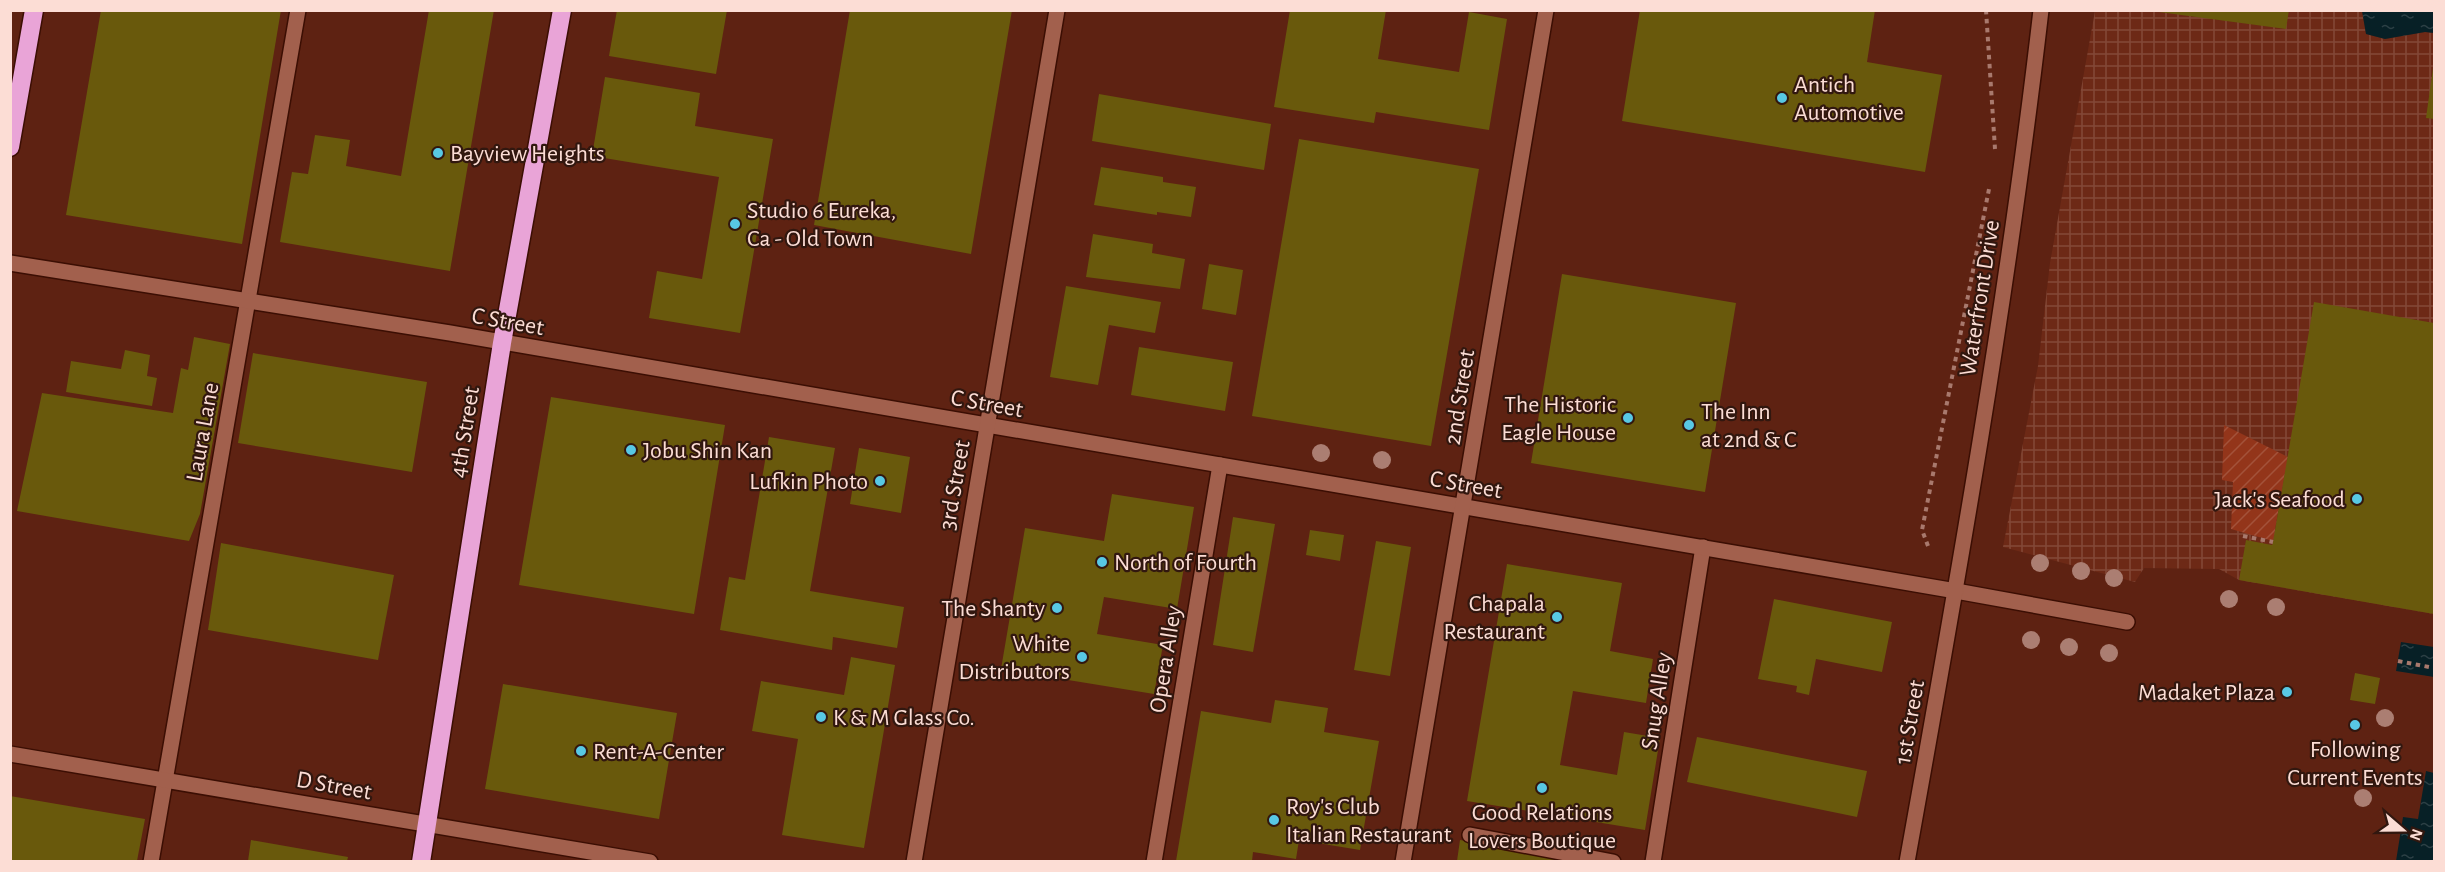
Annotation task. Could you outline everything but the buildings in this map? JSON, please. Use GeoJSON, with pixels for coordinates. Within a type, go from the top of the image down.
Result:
{"type":"FeatureCollection","features":[{"type":"Feature","properties":{"kind":"highway"},"geometry":{"type":"LineString","coordinates":[[10,147],[34,10]]}},
{"type":"Feature","properties":{"kind":"highway","name":"4th Street"},"geometry":{"type":"LineString","coordinates":[[421,861],[502,343],[562,10]]}},
{"type":"Feature","properties":{"kind":"street","name":"Laura Lane"},"geometry":{"type":"LineString","coordinates":[[151,861],[298,10]]}},
{"type":"Feature","properties":{"kind":"street","name":"3rd Street"},"geometry":{"type":"LineString","coordinates":[[914,861],[1057,10]]}},
{"type":"Feature","properties":{"kind":"street","name":"2nd Street"},"geometry":{"type":"LineString","coordinates":[[1403,861],[1546,10]]}},
{"type":"Feature","properties":{"kind":"street","name":"Waterfront Drive"},"geometry":{"type":"LineString","coordinates":[[1956,591],[2021,181],[2041,10]]}},
{"type":"Feature","properties":{"kind":"street","name":"C Street"},"geometry":{"type":"LineString","coordinates":[[10,263],[248,300],[988,425],[2127,622]]}},
{"type":"Feature","properties":{"kind":"street","name":"Opera Alley"},"geometry":{"type":"LineString","coordinates":[[1154,861],[1220,465]]}},
{"type":"Feature","properties":{"kind":"street","name":"Snug Alley"},"geometry":{"type":"LineString","coordinates":[[1653,861],[1703,547]]}},
{"type":"Feature","properties":{"kind":"street","name":"1st Street"},"geometry":{"type":"LineString","coordinates":[[1907,861],[1956,591]]}},
{"type":"Feature","properties":{"kind":"street","name":"D Street"},"geometry":{"type":"LineString","coordinates":[[10,754],[650,861]]}},
{"type":"Feature","properties":{"kind":"street"},"geometry":{"type":"LineString","coordinates":[[1470,835],[1613,861]]}},
{"type":"Feature","properties":{"kind":"path"},"geometry":{"type":"LineString","coordinates":[[1986,10],[1996,157]]}},
{"type":"Feature","properties":{"kind":"path"},"geometry":{"type":"LineString","coordinates":[[1928,546],[1922,530],[1991,180]]}},
{"type":"Feature","properties":{"kind":"path"},"geometry":{"type":"LineString","coordinates":[[2243,536],[2273,542]]}},
{"type":"Feature","properties":{"kind":"path"},"geometry":{"type":"LineString","coordinates":[[2397,661],[2434,668]]}},
{"type":"Feature","properties":{"kind":"shaded area"},"geometry":{"type":"Polygon","coordinates":[[[2095,11],[2362,11],[2366,34],[2385,39],[2425,32],[2434,33],[2434,614],[2239,580],[2219,569],[2144,568],[2135,582],[2003,547],[2038,366],[2050,263],[2095,11]]]}},
{"type":"Feature","properties":{"kind":"shaded area"},"geometry":{"type":"Polygon","coordinates":[[[2224,425],[2288,457],[2273,541],[2231,529],[2233,482],[2222,480],[2224,425]]]}},
{"type":"Feature","properties":{"kind":"water"},"geometry":{"type":"Polygon","coordinates":[[[2362,11],[2434,11],[2434,33],[2425,32],[2385,39],[2366,34],[2362,11]]]}},
{"type":"Feature","properties":{"kind":"water"},"geometry":{"type":"Polygon","coordinates":[[[2401,642],[2434,647],[2434,677],[2396,671],[2401,642]]]}},
{"type":"Feature","properties":{"kind":"water"},"geometry":{"type":"Polygon","coordinates":[[[2426,771],[2434,773],[2434,861],[2396,861],[2403,817],[2418,819],[2426,771]]]}},
{"type":"Feature","properties":{"kind":"place","name":"Antich Automotive"},"geometry":{"type":"Point","coordinates":[1782,98]}},
{"type":"Feature","properties":{"kind":"place","name":"Bayview Heights"},"geometry":{"type":"Point","coordinates":[438,153]}},
{"type":"Feature","properties":{"kind":"place","name":"Studio 6 Eureka, Ca - Old Town"},"geometry":{"type":"Point","coordinates":[735,224]}},
{"type":"Feature","properties":{"kind":"place","name":"The Historic Eagle House"},"geometry":{"type":"Point","coordinates":[1628,418]}},
{"type":"Feature","properties":{"kind":"place","name":"The Inn at 2nd & C"},"geometry":{"type":"Point","coordinates":[1689,425]}},
{"type":"Feature","properties":{"kind":"place","name":"Jobu Shin Kan"},"geometry":{"type":"Point","coordinates":[631,450]}},
{"type":"Feature","properties":{"kind":"place","name":"Lufkin Photo"},"geometry":{"type":"Point","coordinates":[880,481]}},
{"type":"Feature","properties":{"kind":"place","name":"Jack's Seafood"},"geometry":{"type":"Point","coordinates":[2357,499]}},
{"type":"Feature","properties":{"kind":"place","name":"North of Fourth"},"geometry":{"type":"Point","coordinates":[1102,562]}},
{"type":"Feature","properties":{"kind":"place","name":"The Shanty"},"geometry":{"type":"Point","coordinates":[1057,608]}},
{"type":"Feature","properties":{"kind":"place","name":"Chapala Restaurant"},"geometry":{"type":"Point","coordinates":[1557,617]}},
{"type":"Feature","properties":{"kind":"place","name":"White Distributors"},"geometry":{"type":"Point","coordinates":[1082,657]}},
{"type":"Feature","properties":{"kind":"place","name":"Madaket Plaza"},"geometry":{"type":"Point","coordinates":[2287,692]}},
{"type":"Feature","properties":{"kind":"place","name":"K & M Glass Co."},"geometry":{"type":"Point","coordinates":[821,717]}},
{"type":"Feature","properties":{"kind":"place","name":"Following Current Events"},"geometry":{"type":"Point","coordinates":[2355,725]}},
{"type":"Feature","properties":{"kind":"place","name":"Rent-A-Center"},"geometry":{"type":"Point","coordinates":[581,751]}},
{"type":"Feature","properties":{"kind":"place","name":"Good Relations Lovers Boutique"},"geometry":{"type":"Point","coordinates":[1542,788]}},
{"type":"Feature","properties":{"kind":"place","name":"Roy's Club Italian Restaurant"},"geometry":{"type":"Point","coordinates":[1274,820]}}]}
